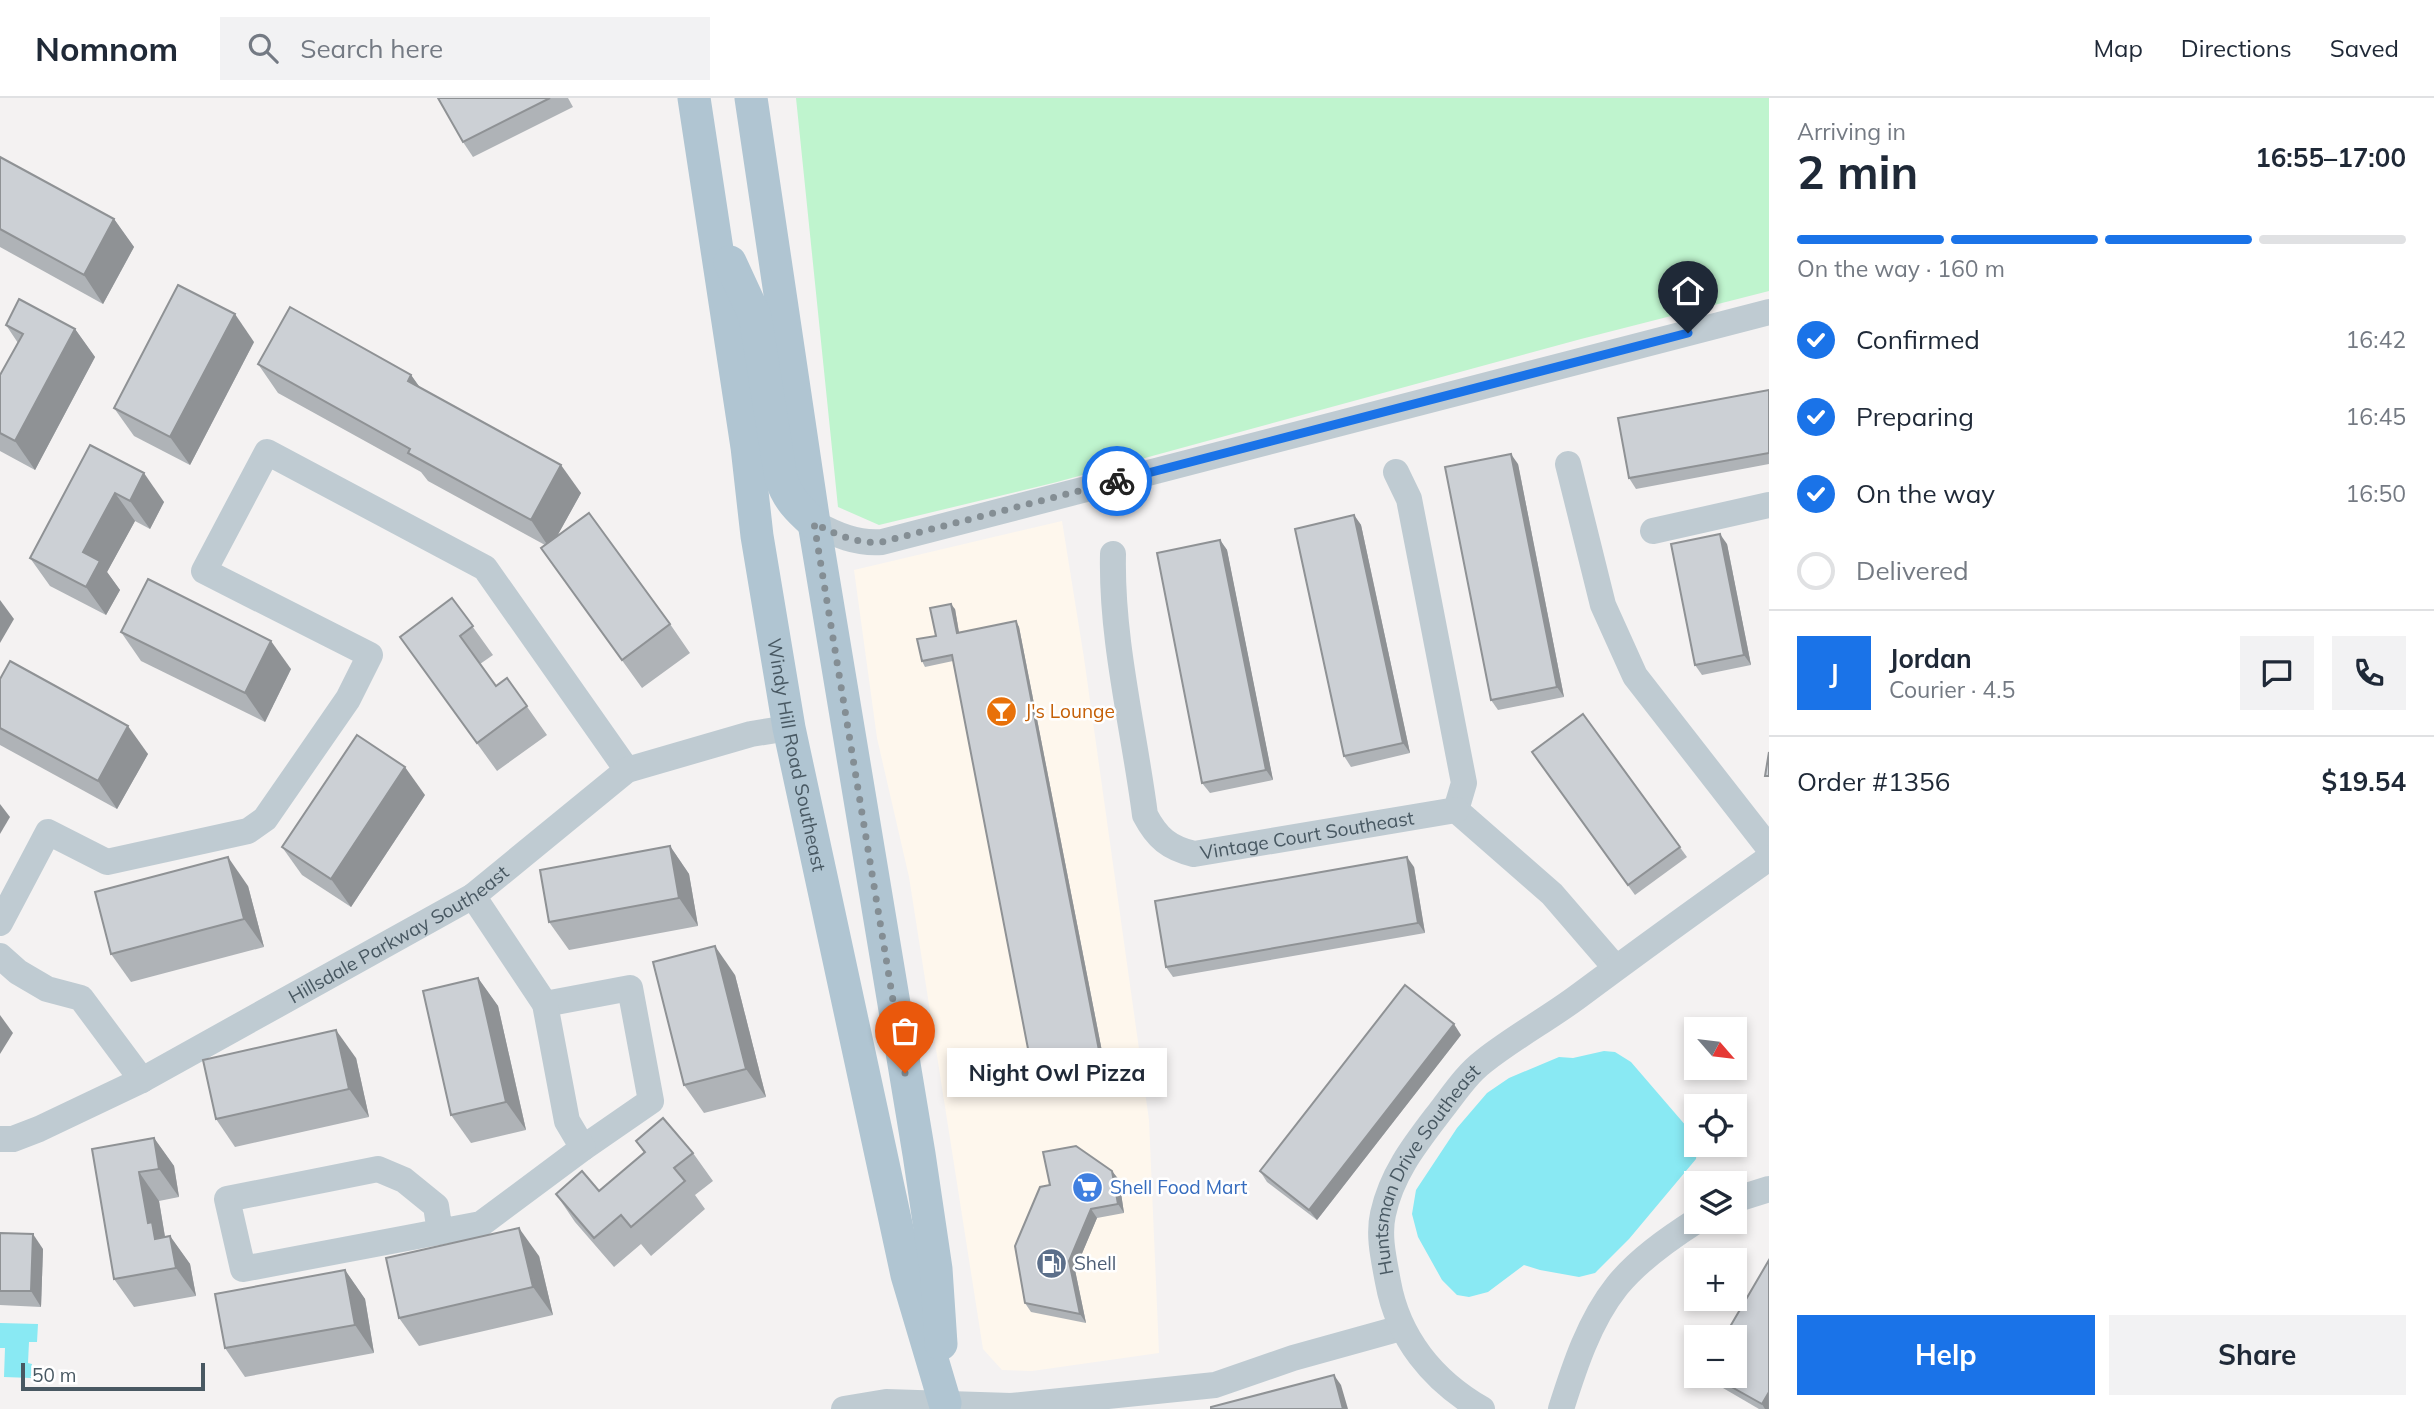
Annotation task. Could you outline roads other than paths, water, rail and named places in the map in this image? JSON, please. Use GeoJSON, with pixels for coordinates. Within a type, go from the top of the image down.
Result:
{"type":"FeatureCollection","features":[{"type":"Feature","properties":{"kind":"main road","name":"Windy Hill Road Southeast"},"geometry":{"type":"LineString","coordinates":[[694,98],[747,447],[757,536],[789,728],[904,1261],[946,1406]]}},
{"type":"Feature","properties":{"kind":"main road"},"geometry":{"type":"LineString","coordinates":[[751,98],[814,523],[936,1269],[946,1406]]}},
{"type":"Feature","properties":{"kind":"main road"},"geometry":{"type":"LineString","coordinates":[[713,224],[755,316],[781,478],[786,494],[814,523]]}},
{"type":"Feature","properties":{"kind":"street"},"geometry":{"type":"LineString","coordinates":[[814,523],[846,538],[864,543],[882,542],[1769,312]]}},
{"type":"Feature","properties":{"kind":"street"},"geometry":{"type":"LineString","coordinates":[[0,923],[48,832],[107,862],[248,831],[265,819],[348,699],[370,655],[204,571],[267,452],[485,568],[627,770]]}},
{"type":"Feature","properties":{"kind":"street"},"geometry":{"type":"LineString","coordinates":[[1568,464],[1603,605],[1635,676],[1769,848]]}},
{"type":"Feature","properties":{"kind":"street"},"geometry":{"type":"LineString","coordinates":[[1395,472],[1409,499],[1464,783],[1456,810],[1552,894],[1615,967],[1769,858]]}},
{"type":"Feature","properties":{"kind":"street"},"geometry":{"type":"LineString","coordinates":[[1653,531],[1769,505]]}},
{"type":"Feature","properties":{"kind":"street","name":"Vintage Court Southeast"},"geometry":{"type":"LineString","coordinates":[[1113,554],[1113,582],[1120,647],[1145,815],[1155,834],[1170,846],[1194,854],[1456,810]]}},
{"type":"Feature","properties":{"kind":"street","name":"Hillsdale Parkway Southeast"},"geometry":{"type":"LineString","coordinates":[[0,1139],[13,1139],[39,1129],[142,1080],[473,896],[627,770],[751,734],[789,728]]}},
{"type":"Feature","properties":{"kind":"street"},"geometry":{"type":"LineString","coordinates":[[473,896],[545,1004],[567,1121],[583,1148]]}},
{"type":"Feature","properties":{"kind":"street"},"geometry":{"type":"LineString","coordinates":[[0,956],[18,972],[47,989],[81,998],[142,1080]]}},
{"type":"Feature","properties":{"kind":"street","name":"Huntsman Drive Southeast"},"geometry":{"type":"LineString","coordinates":[[1482,1409],[1438,1378],[1401,1328],[1391,1299],[1384,1258],[1382,1216],[1391,1187],[1405,1157],[1464,1080],[1482,1062],[1539,1025],[1615,967]]}},
{"type":"Feature","properties":{"kind":"street"},"geometry":{"type":"LineString","coordinates":[[440,1231],[436,1206],[404,1180],[378,1170],[227,1199],[243,1269],[481,1224],[651,1101],[630,988],[545,1004]]}},
{"type":"Feature","properties":{"kind":"street"},"geometry":{"type":"LineString","coordinates":[[1747,1196],[1769,1189]]}},
{"type":"Feature","properties":{"kind":"street"},"geometry":{"type":"LineString","coordinates":[[1561,1409],[1577,1361],[1596,1319],[1617,1286],[1663,1244],[1684,1229]]}},
{"type":"Feature","properties":{"kind":"street"},"geometry":{"type":"LineString","coordinates":[[844,1409],[886,1402],[1012,1406],[1215,1385],[1293,1357],[1401,1328]]}},
{"type":"Feature","properties":{"kind":"water"},"geometry":{"type":"Polygon","coordinates":[[[1604,1051],[1615,1052],[1631,1062],[1684,1124],[1684,1157],[1696,1159],[1629,1239],[1595,1273],[1579,1277],[1524,1265],[1488,1292],[1469,1297],[1457,1295],[1442,1280],[1418,1237],[1412,1214],[1416,1190],[1457,1128],[1487,1093],[1509,1078],[1559,1057],[1573,1058],[1604,1051]]]}},
{"type":"Feature","properties":{"kind":"water"},"geometry":{"type":"Polygon","coordinates":[[[0,1323],[38,1324],[37,1342],[29,1342],[28,1363],[32,1364],[31,1378],[4,1377],[5,1348],[0,1348],[0,1323]]]}},
{"type":"Feature","properties":{"kind":"place","name":"J's Lounge"},"geometry":{"type":"Point","coordinates":[1002,711]}},
{"type":"Feature","properties":{"kind":"place","name":"Night Owl Pizza"},"geometry":{"type":"Point","coordinates":[905,1073]}},
{"type":"Feature","properties":{"kind":"place","name":"Shell Food Mart"},"geometry":{"type":"Point","coordinates":[1087,1187]}},
{"type":"Feature","properties":{"kind":"place","name":"Shell"},"geometry":{"type":"Point","coordinates":[1051,1263]}}]}
